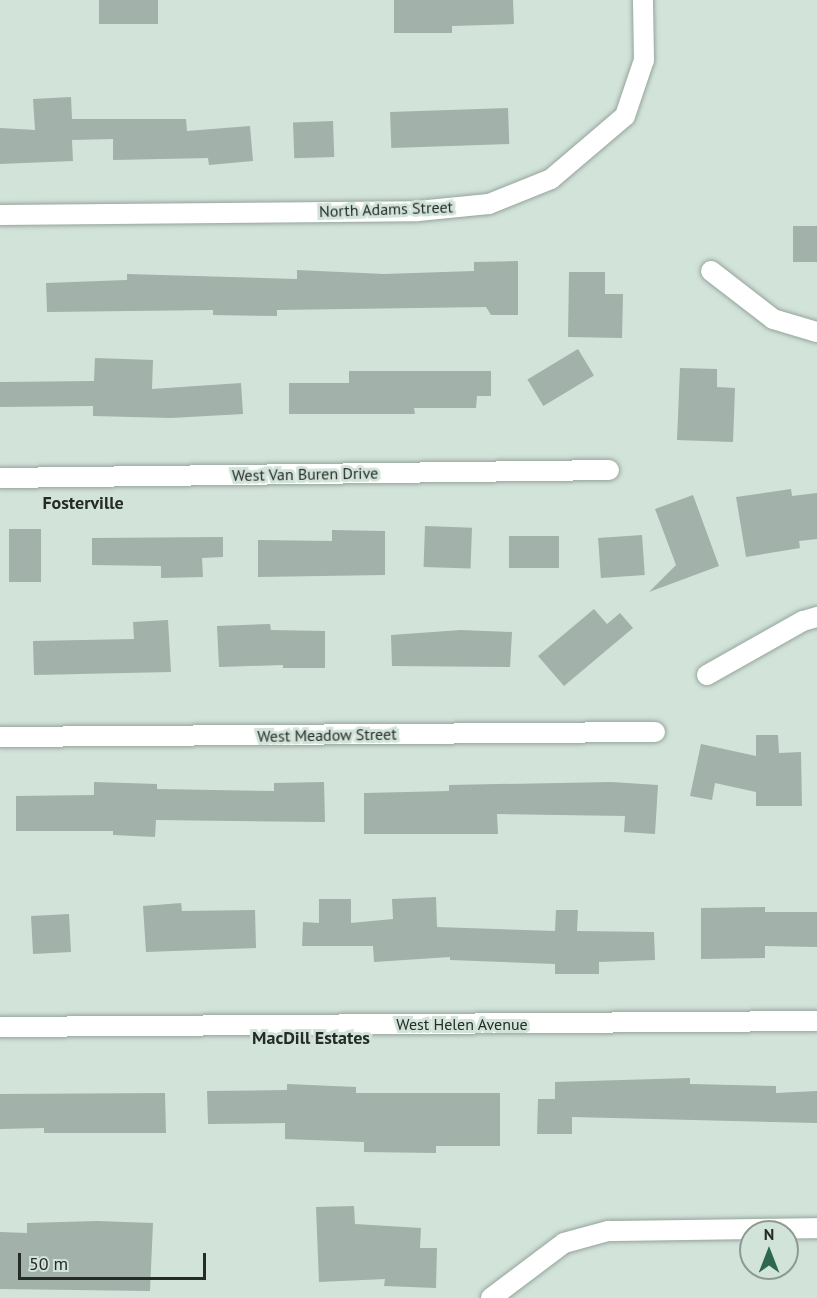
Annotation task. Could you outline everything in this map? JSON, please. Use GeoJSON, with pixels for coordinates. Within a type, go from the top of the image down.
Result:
{"type":"FeatureCollection","features":[{"type":"Feature","properties":{"kind":"street","name":"North Adams Street"},"geometry":{"type":"LineString","coordinates":[[0,215],[418,211],[489,204],[551,179],[625,116],[644,60],[643,0]]}},
{"type":"Feature","properties":{"kind":"street"},"geometry":{"type":"LineString","coordinates":[[711,271],[773,319],[817,332]]}},
{"type":"Feature","properties":{"kind":"street","name":"West Van Buren Drive"},"geometry":{"type":"LineString","coordinates":[[0,478],[609,470]]}},
{"type":"Feature","properties":{"kind":"street"},"geometry":{"type":"LineString","coordinates":[[707,675],[803,621],[817,617]]}},
{"type":"Feature","properties":{"kind":"street","name":"West Meadow Street"},"geometry":{"type":"LineString","coordinates":[[0,738],[655,732]]}},
{"type":"Feature","properties":{"kind":"street","name":"West Helen Avenue"},"geometry":{"type":"LineString","coordinates":[[0,1028],[817,1021]]}},
{"type":"Feature","properties":{"kind":"street"},"geometry":{"type":"LineString","coordinates":[[491,1298],[564,1243],[608,1231],[817,1228]]}},
{"type":"Feature","properties":{"kind":"building"},"geometry":{"type":"Polygon","coordinates":[[[99,0],[158,0],[158,24],[99,24],[99,0]]]}},
{"type":"Feature","properties":{"kind":"building"},"geometry":{"type":"Polygon","coordinates":[[[394,0],[513,0],[514,24],[452,26],[452,33],[394,33],[394,0]]]}},
{"type":"Feature","properties":{"kind":"building"},"geometry":{"type":"Polygon","coordinates":[[[71,97],[72,119],[186,119],[187,131],[250,126],[253,161],[209,165],[208,158],[113,160],[113,139],[72,140],[73,161],[0,164],[0,128],[35,130],[33,99],[71,97]]]}},
{"type":"Feature","properties":{"kind":"building"},"geometry":{"type":"Polygon","coordinates":[[[508,108],[509,144],[391,148],[390,112],[508,108]]]}},
{"type":"Feature","properties":{"kind":"building"},"geometry":{"type":"Polygon","coordinates":[[[333,121],[334,157],[294,158],[293,122],[333,121]]]}},
{"type":"Feature","properties":{"kind":"building"},"geometry":{"type":"Polygon","coordinates":[[[793,226],[817,226],[817,262],[793,262],[793,226]]]}},
{"type":"Feature","properties":{"kind":"building"},"geometry":{"type":"Polygon","coordinates":[[[518,261],[518,315],[491,315],[486,307],[277,310],[277,316],[213,315],[213,310],[47,312],[46,283],[127,280],[127,274],[297,279],[297,270],[384,274],[474,271],[474,262],[518,261]]]}},
{"type":"Feature","properties":{"kind":"building"},"geometry":{"type":"Polygon","coordinates":[[[569,272],[605,272],[605,294],[623,294],[622,338],[568,337],[569,272]]]}},
{"type":"Feature","properties":{"kind":"building"},"geometry":{"type":"Polygon","coordinates":[[[578,349],[594,376],[543,406],[527,379],[578,349]]]}},
{"type":"Feature","properties":{"kind":"building"},"geometry":{"type":"Polygon","coordinates":[[[95,358],[153,360],[152,389],[241,383],[243,414],[171,418],[93,416],[93,406],[0,407],[0,382],[94,381],[95,358]]]}},
{"type":"Feature","properties":{"kind":"building"},"geometry":{"type":"Polygon","coordinates":[[[680,368],[717,369],[717,387],[735,388],[733,442],[677,440],[680,368]]]}},
{"type":"Feature","properties":{"kind":"building"},"geometry":{"type":"Polygon","coordinates":[[[349,371],[491,371],[491,396],[477,396],[476,408],[414,408],[415,414],[289,414],[289,383],[349,383],[349,371]]]}},
{"type":"Feature","properties":{"kind":"building"},"geometry":{"type":"Polygon","coordinates":[[[791,489],[792,496],[817,493],[817,539],[799,541],[800,548],[746,557],[736,497],[791,489]]]}},
{"type":"Feature","properties":{"kind":"building"},"geometry":{"type":"Polygon","coordinates":[[[693,495],[719,566],[649,592],[676,565],[655,509],[693,495]]]}},
{"type":"Feature","properties":{"kind":"building"},"geometry":{"type":"Polygon","coordinates":[[[425,526],[472,528],[471,569],[424,567],[425,526]]]}},
{"type":"Feature","properties":{"kind":"building"},"geometry":{"type":"Polygon","coordinates":[[[9,529],[41,529],[41,582],[9,582],[9,529]]]}},
{"type":"Feature","properties":{"kind":"building"},"geometry":{"type":"Polygon","coordinates":[[[332,530],[385,531],[385,575],[258,577],[258,540],[332,541],[332,530]]]}},
{"type":"Feature","properties":{"kind":"building"},"geometry":{"type":"Polygon","coordinates":[[[642,535],[645,575],[601,578],[598,538],[642,535]]]}},
{"type":"Feature","properties":{"kind":"building"},"geometry":{"type":"Polygon","coordinates":[[[509,536],[559,536],[559,568],[509,568],[509,536]]]}},
{"type":"Feature","properties":{"kind":"building"},"geometry":{"type":"Polygon","coordinates":[[[223,537],[223,557],[202,558],[203,577],[161,578],[161,566],[92,565],[92,538],[223,537]]]}},
{"type":"Feature","properties":{"kind":"building"},"geometry":{"type":"Polygon","coordinates":[[[594,609],[607,624],[620,613],[633,628],[564,686],[538,656],[594,609]]]}},
{"type":"Feature","properties":{"kind":"building"},"geometry":{"type":"Polygon","coordinates":[[[168,620],[171,672],[34,675],[33,641],[134,639],[133,622],[168,620]]]}},
{"type":"Feature","properties":{"kind":"building"},"geometry":{"type":"Polygon","coordinates":[[[270,624],[271,630],[325,631],[325,668],[283,668],[283,665],[219,667],[217,626],[270,624]]]}},
{"type":"Feature","properties":{"kind":"building"},"geometry":{"type":"Polygon","coordinates":[[[461,630],[512,632],[510,667],[392,666],[391,635],[461,630]]]}},
{"type":"Feature","properties":{"kind":"building"},"geometry":{"type":"Polygon","coordinates":[[[756,735],[778,735],[779,753],[801,752],[802,806],[756,806],[756,792],[715,783],[712,800],[690,796],[701,744],[756,756],[756,735]]]}},
{"type":"Feature","properties":{"kind":"building"},"geometry":{"type":"Polygon","coordinates":[[[94,782],[157,784],[157,789],[274,791],[274,783],[324,782],[325,822],[156,820],[155,837],[113,835],[113,831],[16,831],[16,796],[94,795],[94,782]]]}},
{"type":"Feature","properties":{"kind":"building"},"geometry":{"type":"Polygon","coordinates":[[[611,782],[658,785],[655,834],[624,832],[625,816],[497,814],[498,834],[364,834],[364,793],[449,791],[449,785],[611,782]]]}},
{"type":"Feature","properties":{"kind":"building"},"geometry":{"type":"Polygon","coordinates":[[[436,897],[437,927],[555,931],[556,910],[578,910],[577,931],[654,932],[655,960],[599,962],[599,974],[555,974],[555,964],[450,960],[450,957],[374,962],[373,946],[302,946],[303,922],[319,923],[319,899],[351,899],[351,923],[393,919],[392,899],[436,897]]]}},
{"type":"Feature","properties":{"kind":"building"},"geometry":{"type":"Polygon","coordinates":[[[181,903],[182,911],[255,910],[256,948],[146,952],[143,906],[181,903]]]}},
{"type":"Feature","properties":{"kind":"building"},"geometry":{"type":"Polygon","coordinates":[[[765,907],[765,912],[817,912],[817,947],[765,946],[765,958],[701,959],[701,908],[765,907]]]}},
{"type":"Feature","properties":{"kind":"building"},"geometry":{"type":"Polygon","coordinates":[[[69,914],[71,952],[33,954],[31,916],[69,914]]]}},
{"type":"Feature","properties":{"kind":"building"},"geometry":{"type":"Polygon","coordinates":[[[690,1078],[690,1084],[776,1086],[776,1093],[817,1091],[817,1123],[572,1117],[572,1134],[537,1134],[538,1099],[555,1099],[555,1082],[690,1078]]]}},
{"type":"Feature","properties":{"kind":"building"},"geometry":{"type":"Polygon","coordinates":[[[287,1084],[356,1087],[356,1093],[500,1093],[500,1146],[436,1146],[436,1153],[364,1152],[364,1142],[285,1139],[285,1123],[208,1124],[207,1091],[287,1090],[287,1084]]]}},
{"type":"Feature","properties":{"kind":"building"},"geometry":{"type":"Polygon","coordinates":[[[165,1093],[166,1133],[44,1133],[44,1128],[0,1129],[0,1094],[165,1093]]]}},
{"type":"Feature","properties":{"kind":"building"},"geometry":{"type":"Polygon","coordinates":[[[354,1206],[355,1224],[421,1228],[420,1248],[437,1248],[436,1288],[384,1286],[385,1279],[319,1282],[316,1207],[354,1206]]]}},
{"type":"Feature","properties":{"kind":"building"},"geometry":{"type":"Polygon","coordinates":[[[97,1221],[153,1223],[150,1291],[0,1289],[0,1232],[27,1233],[27,1223],[97,1221]]]}},
{"type":"Feature","properties":{"kind":"district","name":"Fosterville"},"geometry":{"type":"Point","coordinates":[83,503]}},
{"type":"Feature","properties":{"kind":"district","name":"MacDill Estates"},"geometry":{"type":"Point","coordinates":[311,1038]}}]}
